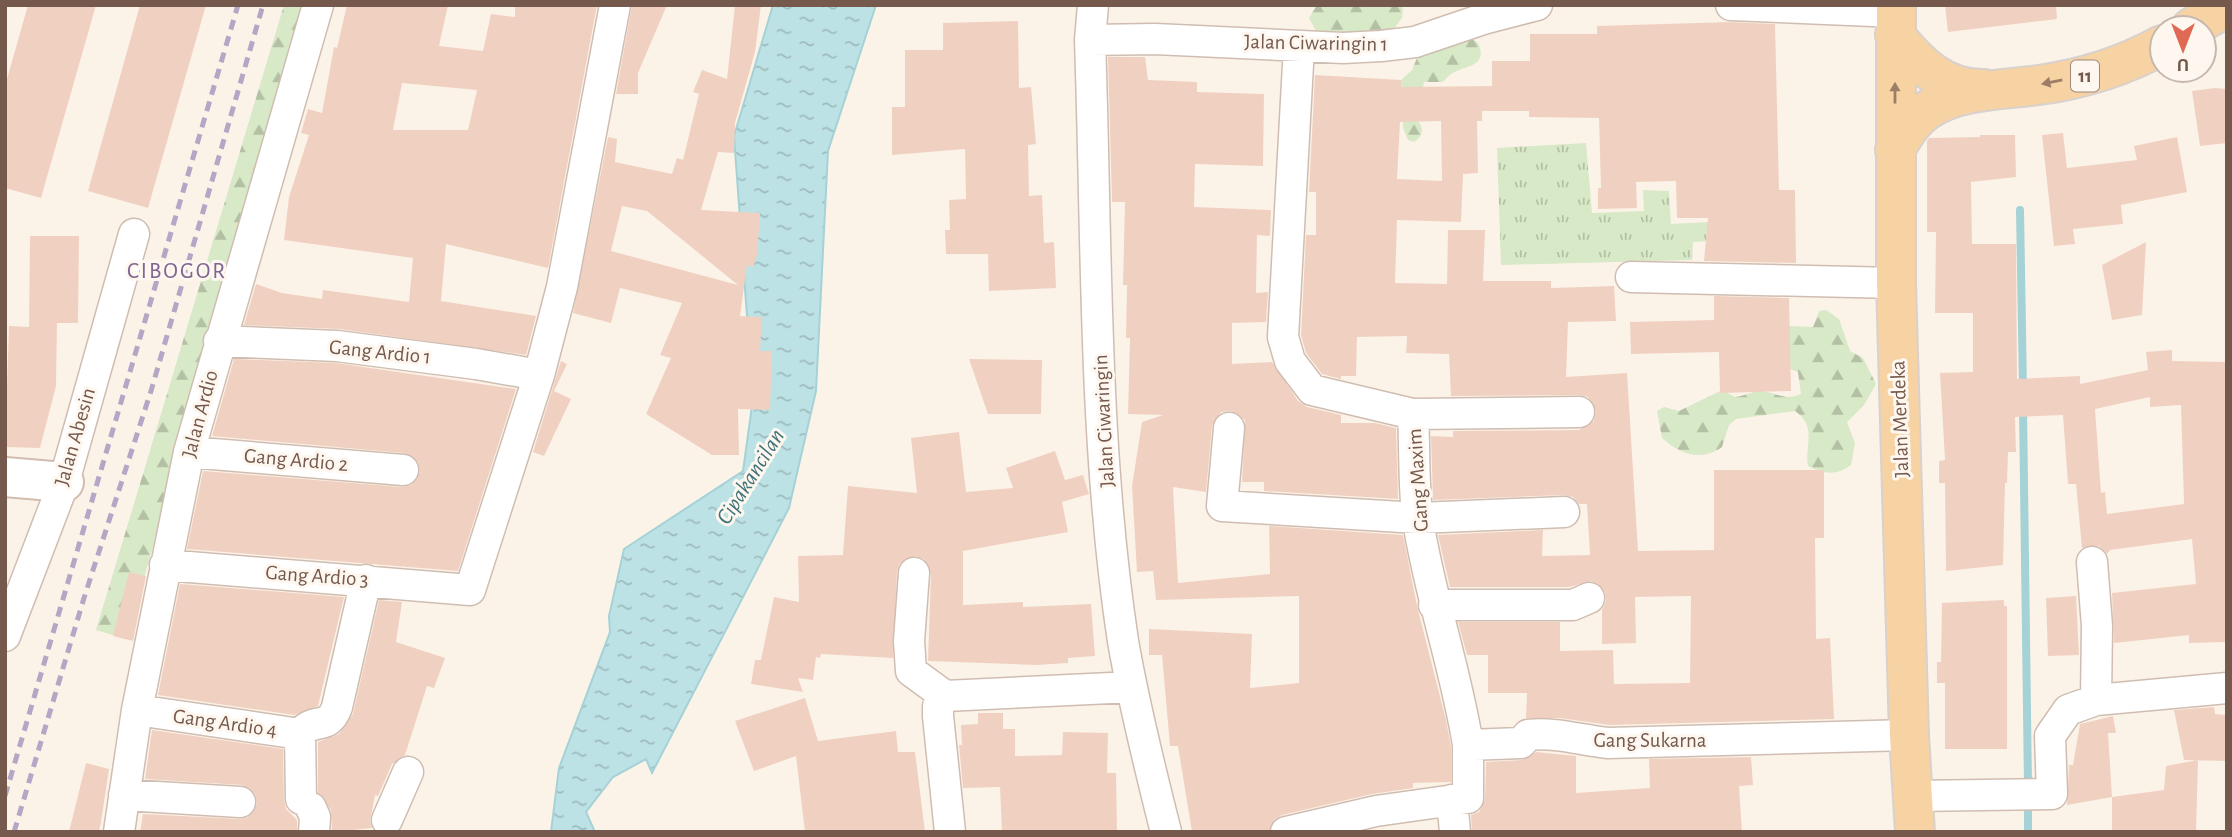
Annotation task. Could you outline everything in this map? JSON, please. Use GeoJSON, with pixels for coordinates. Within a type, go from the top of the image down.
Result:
{"type":"FeatureCollection","features":[{"type":"Feature","properties":{"kind":"main road","name":"11"},"geometry":{"type":"LineString","coordinates":[[1896,17],[1915,61],[1941,79],[1972,89],[2003,89],[2092,74],[2148,53]]}},
{"type":"Feature","properties":{"kind":"main road","name":"Jalan Merdeka"},"geometry":{"type":"LineString","coordinates":[[1896,17],[1896,283],[1909,735],[1914,814]]}},
{"type":"Feature","properties":{"kind":"main road"},"geometry":{"type":"LineString","coordinates":[[1895,150],[1908,128],[1927,110],[1951,98],[2003,89]]}},
{"type":"Feature","properties":{"kind":"street","name":"Jalan Ardio"},"geometry":{"type":"LineString","coordinates":[[119,832],[137,710],[164,565],[189,452],[318,5]]}},
{"type":"Feature","properties":{"kind":"street"},"geometry":{"type":"LineString","coordinates":[[539,376],[562,287],[615,5]]}},
{"type":"Feature","properties":{"kind":"street","name":"Jalan Ciwaringin"},"geometry":{"type":"LineString","coordinates":[[1093,5],[1090,40],[1101,421],[1118,599],[1132,687],[1166,832]]}},
{"type":"Feature","properties":{"kind":"street","name":"Jalan Ciwaringin 1"},"geometry":{"type":"LineString","coordinates":[[1090,40],[1155,39],[1343,48],[1415,42],[1483,19],[1537,5]]}},
{"type":"Feature","properties":{"kind":"street"},"geometry":{"type":"LineString","coordinates":[[1731,5],[1896,17]]}},
{"type":"Feature","properties":{"kind":"street","name":"Gang Maxim"},"geometry":{"type":"LineString","coordinates":[[1299,46],[1283,337],[1290,361],[1312,390],[1413,414],[1418,518],[1434,605],[1462,707],[1468,745]]}},
{"type":"Feature","properties":{"kind":"street","name":"Jalan Abesin"},"geometry":{"type":"LineString","coordinates":[[5,636],[64,482],[134,234]]}},
{"type":"Feature","properties":{"kind":"street"},"geometry":{"type":"LineString","coordinates":[[1631,277],[1896,283]]}},
{"type":"Feature","properties":{"kind":"street","name":"Gang Ardio 1"},"geometry":{"type":"LineString","coordinates":[[219,341],[337,346],[476,363],[539,376]]}},
{"type":"Feature","properties":{"kind":"street","name":"Gang Ardio 3"},"geometry":{"type":"LineString","coordinates":[[164,565],[470,590],[539,376]]}},
{"type":"Feature","properties":{"kind":"street"},"geometry":{"type":"LineString","coordinates":[[1413,414],[1579,412]]}},
{"type":"Feature","properties":{"kind":"street"},"geometry":{"type":"LineString","coordinates":[[1229,428],[1222,506],[1418,518],[1564,512]]}},
{"type":"Feature","properties":{"kind":"street","name":"Gang Ardio 2"},"geometry":{"type":"LineString","coordinates":[[189,452],[403,470]]}},
{"type":"Feature","properties":{"kind":"street"},"geometry":{"type":"LineString","coordinates":[[5,478],[64,482]]}},
{"type":"Feature","properties":{"kind":"street"},"geometry":{"type":"LineString","coordinates":[[2092,562],[2097,626],[2096,700]]}},
{"type":"Feature","properties":{"kind":"street"},"geometry":{"type":"LineString","coordinates":[[914,573],[911,671],[945,696],[1132,687]]}},
{"type":"Feature","properties":{"kind":"street","name":"Gang Ardio 4"},"geometry":{"type":"LineString","coordinates":[[137,710],[300,734],[306,726],[327,723],[334,717],[366,580]]}},
{"type":"Feature","properties":{"kind":"street"},"geometry":{"type":"LineString","coordinates":[[1434,605],[1573,605],[1589,597]]}},
{"type":"Feature","properties":{"kind":"street"},"geometry":{"type":"LineString","coordinates":[[1914,814],[2006,796],[2052,794],[2049,748],[2054,727],[2068,710],[2096,700],[2227,688]]}},
{"type":"Feature","properties":{"kind":"street"},"geometry":{"type":"LineString","coordinates":[[945,696],[938,706],[937,716],[950,832]]}},
{"type":"Feature","properties":{"kind":"street"},"geometry":{"type":"LineString","coordinates":[[300,734],[309,813]]}},
{"type":"Feature","properties":{"kind":"street","name":"Gang Sukarna"},"geometry":{"type":"LineString","coordinates":[[1468,745],[1518,743],[1528,735],[1536,734],[1567,734],[1581,740],[1608,743],[1909,735]]}},
{"type":"Feature","properties":{"kind":"street"},"geometry":{"type":"LineString","coordinates":[[1286,832],[1363,814],[1468,796],[1468,745]]}},
{"type":"Feature","properties":{"kind":"street"},"geometry":{"type":"LineString","coordinates":[[387,820],[408,772]]}},
{"type":"Feature","properties":{"kind":"street"},"geometry":{"type":"LineString","coordinates":[[124,795],[240,802]]}},
{"type":"Feature","properties":{"kind":"street"},"geometry":{"type":"LineString","coordinates":[[1452,800],[1455,832]]}},
{"type":"Feature","properties":{"kind":"green space"},"geometry":{"type":"Polygon","coordinates":[[[284,5],[312,5],[126,639],[96,630],[284,5]]]}},
{"type":"Feature","properties":{"kind":"green space"},"geometry":{"type":"Polygon","coordinates":[[[1317,5],[1403,5],[1402,18],[1393,30],[1349,36],[1341,31],[1316,31],[1309,18],[1317,5]]]}},
{"type":"Feature","properties":{"kind":"green space"},"geometry":{"type":"Polygon","coordinates":[[[1463,33],[1478,43],[1481,51],[1478,61],[1451,74],[1442,82],[1424,82],[1417,119],[1422,129],[1421,134],[1414,142],[1408,140],[1403,128],[1401,80],[1412,70],[1419,53],[1441,49],[1463,33]]]}},
{"type":"Feature","properties":{"kind":"green space"},"geometry":{"type":"Polygon","coordinates":[[[1586,143],[1592,213],[1644,211],[1643,190],[1669,191],[1671,224],[1729,221],[1726,240],[1693,242],[1692,260],[1501,265],[1497,148],[1586,143]]]}},
{"type":"Feature","properties":{"kind":"green space"},"geometry":{"type":"Polygon","coordinates":[[[1826,310],[1839,319],[1850,351],[1863,358],[1876,384],[1864,405],[1847,422],[1855,443],[1851,465],[1830,473],[1808,466],[1808,430],[1802,417],[1795,411],[1736,419],[1729,425],[1722,447],[1707,454],[1683,452],[1662,438],[1657,411],[1664,407],[1679,411],[1722,390],[1735,397],[1762,391],[1786,397],[1801,394],[1798,372],[1790,369],[1786,333],[1790,326],[1813,327],[1819,311],[1826,310]]]}},
{"type":"Feature","properties":{"kind":"water","name":"Cipakancilan"},"geometry":{"type":"Polygon","coordinates":[[[773,5],[876,5],[828,151],[816,391],[789,508],[652,773],[646,759],[613,777],[586,812],[595,832],[551,832],[559,768],[610,632],[609,616],[624,549],[743,471],[753,399],[734,136],[773,5]]]}},
{"type":"Feature","properties":{"kind":"building"},"geometry":{"type":"Polygon","coordinates":[[[28,5],[96,5],[41,198],[5,188],[5,86],[28,5]]]}},
{"type":"Feature","properties":{"kind":"building"},"geometry":{"type":"Polygon","coordinates":[[[140,5],[206,5],[148,208],[88,191],[140,5]]]}},
{"type":"Feature","properties":{"kind":"building"},"geometry":{"type":"Polygon","coordinates":[[[347,5],[448,5],[439,46],[483,51],[491,14],[515,17],[515,5],[597,5],[548,268],[446,244],[441,301],[536,316],[526,355],[339,329],[244,325],[256,284],[282,293],[322,299],[323,290],[409,302],[413,258],[284,240],[289,197],[309,135],[301,133],[308,109],[322,113],[334,47],[337,48],[347,5]],[[402,83],[393,130],[468,130],[477,90],[402,83]]]}},
{"type":"Feature","properties":{"kind":"building"},"geometry":{"type":"Polygon","coordinates":[[[632,5],[667,5],[638,73],[638,94],[616,94],[632,5]]]}},
{"type":"Feature","properties":{"kind":"building"},"geometry":{"type":"Polygon","coordinates":[[[735,5],[761,5],[755,52],[735,123],[734,153],[718,152],[701,210],[760,213],[757,255],[753,267],[747,265],[740,316],[762,317],[760,351],[772,351],[770,410],[738,409],[739,455],[712,455],[646,414],[671,358],[660,355],[682,303],[620,288],[611,323],[573,313],[608,137],[617,139],[615,162],[672,174],[677,158],[683,160],[699,94],[693,92],[702,70],[727,79],[735,5]],[[622,206],[611,251],[738,285],[647,211],[622,206]]]}},
{"type":"Feature","properties":{"kind":"building"},"geometry":{"type":"Polygon","coordinates":[[[1945,5],[2056,5],[2057,19],[1948,32],[1945,5]]]}},
{"type":"Feature","properties":{"kind":"building"},"geometry":{"type":"Polygon","coordinates":[[[1018,21],[1019,88],[1031,87],[1036,144],[1028,145],[1029,196],[1042,195],[1044,243],[1054,242],[1056,288],[989,291],[988,254],[946,254],[945,230],[950,230],[949,200],[966,199],[965,149],[892,155],[892,107],[905,107],[905,50],[943,50],[943,23],[1018,21]]]}},
{"type":"Feature","properties":{"kind":"building"},"geometry":{"type":"Polygon","coordinates":[[[1730,22],[1775,24],[1779,190],[1795,190],[1796,263],[1704,261],[1708,218],[1677,218],[1676,181],[1636,182],[1637,208],[1598,209],[1598,188],[1601,188],[1599,118],[1529,117],[1529,111],[1482,111],[1482,121],[1477,121],[1478,173],[1463,174],[1461,222],[1397,220],[1395,283],[1447,284],[1448,230],[1485,230],[1483,281],[1551,281],[1551,288],[1614,286],[1616,321],[1568,322],[1566,377],[1627,373],[1638,551],[1714,550],[1714,470],[1824,470],[1824,538],[1815,538],[1816,639],[1830,638],[1834,719],[1609,725],[1560,718],[1526,718],[1527,693],[1488,693],[1488,655],[1467,655],[1458,622],[1560,622],[1560,651],[1613,650],[1614,684],[1690,683],[1691,596],[1635,597],[1636,643],[1602,644],[1605,592],[1592,581],[1569,587],[1450,587],[1438,535],[1543,530],[1542,556],[1590,555],[1587,504],[1579,504],[1573,497],[1563,495],[1433,500],[1431,436],[1453,437],[1453,431],[1579,430],[1594,421],[1596,411],[1588,397],[1579,395],[1451,396],[1449,354],[1406,353],[1407,336],[1357,337],[1356,376],[1341,376],[1341,379],[1322,374],[1306,353],[1301,335],[1306,235],[1316,235],[1316,192],[1309,192],[1315,75],[1401,80],[1401,87],[1492,86],[1492,61],[1530,61],[1530,34],[1597,34],[1597,26],[1730,22]],[[1441,121],[1400,122],[1397,179],[1442,181],[1441,121]]]}},
{"type":"Feature","properties":{"kind":"building"},"geometry":{"type":"Polygon","coordinates":[[[1108,57],[1145,57],[1148,80],[1197,82],[1197,92],[1264,94],[1263,166],[1195,164],[1194,207],[1271,210],[1270,236],[1257,235],[1256,293],[1268,292],[1266,322],[1232,323],[1232,364],[1272,362],[1298,401],[1307,407],[1341,415],[1341,423],[1375,423],[1396,428],[1398,499],[1264,491],[1264,482],[1242,482],[1245,420],[1231,411],[1221,412],[1212,426],[1206,492],[1173,487],[1178,583],[1270,574],[1269,526],[1403,535],[1417,606],[1446,720],[1451,747],[1451,782],[1413,783],[1413,788],[1372,794],[1282,815],[1274,820],[1269,832],[1192,832],[1178,746],[1170,746],[1162,655],[1149,655],[1149,629],[1252,634],[1250,688],[1299,683],[1299,596],[1156,600],[1153,571],[1137,572],[1132,486],[1142,422],[1163,415],[1128,414],[1130,338],[1126,338],[1127,285],[1123,285],[1125,202],[1112,202],[1108,57]]]}},
{"type":"Feature","properties":{"kind":"building"},"geometry":{"type":"Polygon","coordinates":[[[2227,89],[2227,143],[2200,146],[2192,91],[2227,89]]]}},
{"type":"Feature","properties":{"kind":"building"},"geometry":{"type":"Polygon","coordinates":[[[2063,133],[2067,168],[2137,160],[2134,146],[2177,137],[2187,192],[2121,205],[2123,224],[2073,229],[2075,244],[2054,246],[2042,135],[2063,133]]]}},
{"type":"Feature","properties":{"kind":"building"},"geometry":{"type":"Polygon","coordinates":[[[2015,135],[2016,177],[1971,182],[1972,244],[2016,244],[2017,379],[2080,376],[2080,384],[2148,370],[2146,352],[2172,350],[2172,361],[2227,362],[2227,642],[2189,643],[2189,635],[2114,643],[2112,593],[2196,584],[2192,539],[2110,550],[2107,554],[2099,546],[2082,548],[2076,484],[2068,484],[2063,415],[2015,417],[2016,452],[2008,452],[2005,483],[2003,565],[1946,571],[1945,483],[1939,483],[1939,461],[1945,460],[1940,373],[1973,372],[1973,313],[1935,313],[1936,232],[1927,232],[1927,141],[1929,138],[2015,135]],[[2150,397],[2095,409],[2101,493],[2105,492],[2107,514],[2184,504],[2181,405],[2150,407],[2150,397]]]}},
{"type":"Feature","properties":{"kind":"building"},"geometry":{"type":"Polygon","coordinates":[[[30,236],[79,236],[78,323],[57,323],[56,386],[40,448],[5,447],[9,326],[29,327],[30,236]]]}},
{"type":"Feature","properties":{"kind":"building"},"geometry":{"type":"Polygon","coordinates":[[[2146,242],[2142,315],[2112,320],[2102,265],[2146,242]]]}},
{"type":"Feature","properties":{"kind":"building"},"geometry":{"type":"Polygon","coordinates":[[[1714,296],[1789,298],[1791,391],[1720,393],[1719,352],[1631,354],[1630,322],[1714,320],[1714,296]]]}},
{"type":"Feature","properties":{"kind":"building"},"geometry":{"type":"Polygon","coordinates":[[[234,359],[336,363],[516,389],[458,571],[187,549],[203,471],[402,487],[411,485],[420,472],[418,462],[404,453],[212,436],[234,359]]]}},
{"type":"Feature","properties":{"kind":"building"},"geometry":{"type":"Polygon","coordinates":[[[969,359],[1042,360],[1041,414],[988,414],[969,359]]]}},
{"type":"Feature","properties":{"kind":"building"},"geometry":{"type":"Polygon","coordinates":[[[561,361],[567,364],[554,391],[571,399],[544,456],[533,452],[561,361]]]}},
{"type":"Feature","properties":{"kind":"building"},"geometry":{"type":"Polygon","coordinates":[[[959,432],[966,492],[1013,488],[1006,468],[1055,451],[1065,480],[1083,475],[1089,494],[1062,502],[1068,532],[963,551],[963,605],[1023,602],[1023,607],[1091,604],[1095,656],[1068,658],[1068,663],[1036,665],[928,661],[931,574],[924,559],[915,556],[900,563],[897,571],[893,658],[821,654],[820,658],[816,657],[813,680],[798,678],[803,692],[751,684],[755,660],[761,660],[774,597],[799,602],[798,556],[843,555],[848,486],[917,493],[911,438],[959,432]]]}},
{"type":"Feature","properties":{"kind":"building"},"geometry":{"type":"Polygon","coordinates":[[[129,572],[146,576],[133,641],[113,636],[129,572]]]}},
{"type":"Feature","properties":{"kind":"building"},"geometry":{"type":"Polygon","coordinates":[[[180,584],[344,597],[318,706],[294,715],[158,695],[180,584]]]}},
{"type":"Feature","properties":{"kind":"building"},"geometry":{"type":"Polygon","coordinates":[[[2076,596],[2079,655],[2048,656],[2046,598],[2076,596]]]}},
{"type":"Feature","properties":{"kind":"building"},"geometry":{"type":"Polygon","coordinates":[[[379,600],[402,602],[396,642],[445,658],[434,688],[427,686],[405,755],[392,764],[378,796],[375,795],[370,821],[372,828],[332,832],[331,810],[318,793],[318,742],[339,734],[353,714],[379,600]]]}},
{"type":"Feature","properties":{"kind":"building"},"geometry":{"type":"Polygon","coordinates":[[[2004,600],[2004,606],[2007,606],[2007,749],[1945,749],[1945,683],[1937,683],[1937,662],[1941,662],[1942,603],[2004,600]]]}},
{"type":"Feature","properties":{"kind":"building"},"geometry":{"type":"Polygon","coordinates":[[[805,698],[818,741],[896,731],[898,752],[915,752],[925,832],[805,832],[796,756],[754,771],[735,721],[805,698]]]}},
{"type":"Feature","properties":{"kind":"building"},"geometry":{"type":"Polygon","coordinates":[[[2214,707],[2215,714],[2227,715],[2227,761],[2184,760],[2174,710],[2214,707]]]}},
{"type":"Feature","properties":{"kind":"building"},"geometry":{"type":"Polygon","coordinates":[[[978,713],[1003,713],[1003,729],[1015,729],[1015,756],[1062,755],[1063,732],[1108,733],[1107,773],[1116,773],[1117,832],[1002,832],[1000,787],[963,788],[959,745],[962,745],[961,725],[978,724],[978,713]]]}},
{"type":"Feature","properties":{"kind":"building"},"geometry":{"type":"Polygon","coordinates":[[[2113,716],[2116,733],[2108,733],[2112,797],[2067,805],[2069,765],[2073,765],[2080,724],[2113,716]]]}},
{"type":"Feature","properties":{"kind":"building"},"geometry":{"type":"Polygon","coordinates":[[[152,730],[283,749],[284,800],[286,809],[297,820],[297,832],[140,832],[143,814],[240,819],[248,817],[257,804],[255,794],[242,785],[145,779],[152,730]]]}},
{"type":"Feature","properties":{"kind":"building"},"geometry":{"type":"Polygon","coordinates":[[[1536,752],[1576,756],[1576,793],[1650,788],[1649,759],[1751,757],[1753,785],[1739,786],[1742,832],[1472,832],[1471,815],[1479,812],[1485,799],[1486,762],[1522,760],[1536,752]]]}},
{"type":"Feature","properties":{"kind":"building"},"geometry":{"type":"Polygon","coordinates":[[[2198,760],[2196,832],[2112,832],[2112,797],[2164,790],[2166,766],[2198,760]]]}},
{"type":"Feature","properties":{"kind":"building"},"geometry":{"type":"Polygon","coordinates":[[[86,763],[109,769],[99,832],[69,832],[86,763]]]}},
{"type":"Feature","properties":{"kind":"waterway"},"geometry":{"type":"LineString","coordinates":[[2020,210],[2023,389]]}},
{"type":"Feature","properties":{"kind":"waterway"},"geometry":{"type":"LineString","coordinates":[[2023,408],[2028,787]]}},
{"type":"Feature","properties":{"kind":"waterway"},"geometry":{"type":"LineString","coordinates":[[2028,800],[2028,832]]}},
{"type":"Feature","properties":{"kind":"railway"},"geometry":{"type":"LineString","coordinates":[[5,796],[238,5]]}},
{"type":"Feature","properties":{"kind":"railway"},"geometry":{"type":"LineString","coordinates":[[14,832],[84,598],[151,391],[263,5]]}},
{"type":"Feature","properties":{"kind":"district","name":"CIBOGOR"},"geometry":{"type":"Point","coordinates":[177,271]}}]}
